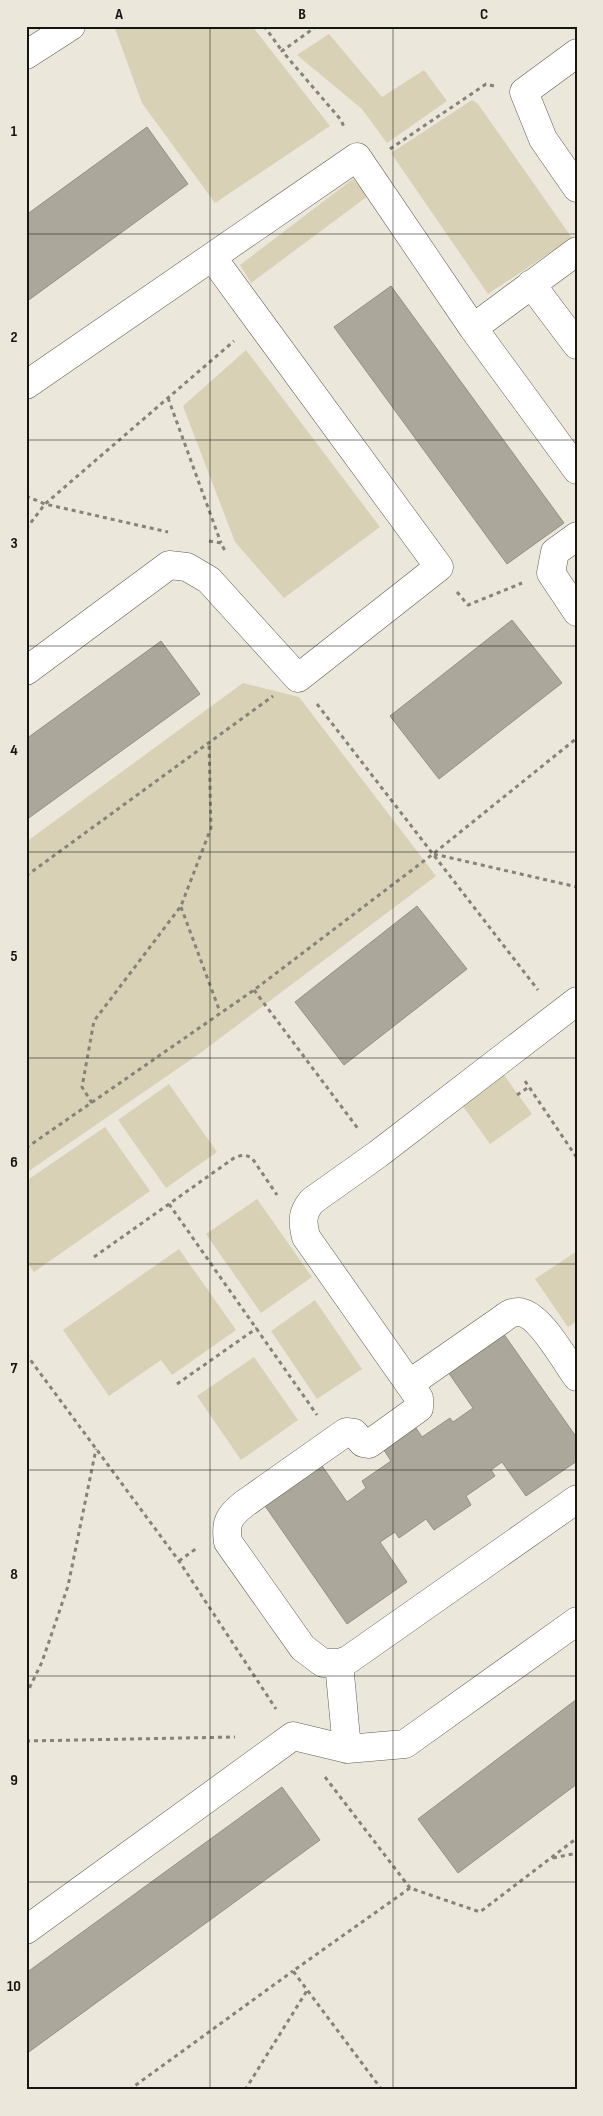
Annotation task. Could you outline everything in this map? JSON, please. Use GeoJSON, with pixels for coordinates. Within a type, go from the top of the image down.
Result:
{"type":"FeatureCollection","features":[{"type":"Feature","properties":{"kind":"lane"},"geometry":{"type":"LineString","coordinates":[[26,55],[70,26]]}},
{"type":"Feature","properties":{"kind":"lane"},"geometry":{"type":"LineString","coordinates":[[577,53],[524,92],[543,139],[577,188]]}},
{"type":"Feature","properties":{"kind":"lane"},"geometry":{"type":"LineString","coordinates":[[26,385],[212,257],[360,162],[473,328],[577,470]]}},
{"type":"Feature","properties":{"kind":"lane"},"geometry":{"type":"LineString","coordinates":[[473,328],[577,251]]}},
{"type":"Feature","properties":{"kind":"lane"},"geometry":{"type":"LineString","coordinates":[[26,671],[169,565],[187,567],[209,580],[298,678],[438,567],[212,257]]}},
{"type":"Feature","properties":{"kind":"lane"},"geometry":{"type":"LineString","coordinates":[[531,284],[577,346]]}},
{"type":"Feature","properties":{"kind":"lane"},"geometry":{"type":"LineString","coordinates":[[577,536],[555,552],[551,573],[577,612]]}},
{"type":"Feature","properties":{"kind":"lane"},"geometry":{"type":"LineString","coordinates":[[567,1008],[378,1154],[312,1200],[305,1210],[302,1222],[306,1237],[419,1398],[419,1408],[369,1444],[363,1443],[351,1432],[346,1432],[231,1514],[226,1528],[228,1542],[303,1648],[323,1663],[339,1663],[348,1660],[577,1500]]}},
{"type":"Feature","properties":{"kind":"lane"},"geometry":{"type":"LineString","coordinates":[[409,1384],[500,1320],[511,1313],[520,1312],[528,1314],[538,1322],[577,1378]]}},
{"type":"Feature","properties":{"kind":"lane"},"geometry":{"type":"LineString","coordinates":[[26,1930],[293,1736],[347,1749],[405,1744],[577,1621]]}},
{"type":"Feature","properties":{"kind":"lane"},"geometry":{"type":"LineString","coordinates":[[339,1663],[347,1749]]}},
{"type":"Feature","properties":{"kind":"path"},"geometry":{"type":"LineString","coordinates":[[264,26],[282,51],[342,120],[360,162],[486,84],[524,92]]}},
{"type":"Feature","properties":{"kind":"path"},"geometry":{"type":"LineString","coordinates":[[282,51],[318,26]]}},
{"type":"Feature","properties":{"kind":"path"},"geometry":{"type":"LineString","coordinates":[[26,529],[45,504],[259,320]]}},
{"type":"Feature","properties":{"kind":"path"},"geometry":{"type":"LineString","coordinates":[[168,398],[221,543]]}},
{"type":"Feature","properties":{"kind":"path"},"geometry":{"type":"LineString","coordinates":[[438,567],[468,605],[530,579],[551,573]]}},
{"type":"Feature","properties":{"kind":"path"},"geometry":{"type":"LineString","coordinates":[[26,876],[298,678],[433,854],[567,1008]]}},
{"type":"Feature","properties":{"kind":"path"},"geometry":{"type":"LineString","coordinates":[[26,1148],[254,990],[433,854],[577,738]]}},
{"type":"Feature","properties":{"kind":"path"},"geometry":{"type":"LineString","coordinates":[[92,1103],[82,1087],[94,1021],[180,906],[211,828],[208,743]]}},
{"type":"Feature","properties":{"kind":"path"},"geometry":{"type":"LineString","coordinates":[[433,854],[577,887]]}},
{"type":"Feature","properties":{"kind":"path"},"geometry":{"type":"LineString","coordinates":[[180,906],[220,1012]]}},
{"type":"Feature","properties":{"kind":"path"},"geometry":{"type":"LineString","coordinates":[[254,990],[378,1154]]}},
{"type":"Feature","properties":{"kind":"path"},"geometry":{"type":"LineString","coordinates":[[505,1054],[577,1158]]}},
{"type":"Feature","properties":{"kind":"path"},"geometry":{"type":"LineString","coordinates":[[517,1095],[529,1087]]}},
{"type":"Feature","properties":{"kind":"path"},"geometry":{"type":"LineString","coordinates":[[94,1257],[234,1158],[247,1155],[252,1158],[306,1237]]}},
{"type":"Feature","properties":{"kind":"path"},"geometry":{"type":"LineString","coordinates":[[169,1204],[334,1440]]}},
{"type":"Feature","properties":{"kind":"path"},"geometry":{"type":"LineString","coordinates":[[177,1384],[257,1328]]}},
{"type":"Feature","properties":{"kind":"path"},"geometry":{"type":"LineString","coordinates":[[26,1354],[179,1561],[293,1736],[410,1888],[480,1912],[577,1838]]}},
{"type":"Feature","properties":{"kind":"path"},"geometry":{"type":"LineString","coordinates":[[26,1695],[42,1662],[68,1586],[96,1448]]}},
{"type":"Feature","properties":{"kind":"path"},"geometry":{"type":"LineString","coordinates":[[179,1561],[204,1543]]}},
{"type":"Feature","properties":{"kind":"path"},"geometry":{"type":"LineString","coordinates":[[26,1741],[243,1737]]}},
{"type":"Feature","properties":{"kind":"path"},"geometry":{"type":"LineString","coordinates":[[551,1858],[577,1853]]}},
{"type":"Feature","properties":{"kind":"path"},"geometry":{"type":"LineString","coordinates":[[129,2090],[410,1888]]}},
{"type":"Feature","properties":{"kind":"path"},"geometry":{"type":"LineString","coordinates":[[293,1971],[382,2090]]}},
{"type":"Feature","properties":{"kind":"path"},"geometry":{"type":"LineString","coordinates":[[245,2090],[308,1989]]}},
{"type":"Feature","properties":{"kind":"shaded area"},"geometry":{"type":"Polygon","coordinates":[[[114,26],[252,26],[330,126],[215,203],[142,103],[114,26]]]}},
{"type":"Feature","properties":{"kind":"shaded area"},"geometry":{"type":"Polygon","coordinates":[[[329,34],[382,97],[424,70],[447,101],[387,143],[362,109],[297,55],[329,34]]]}},
{"type":"Feature","properties":{"kind":"shaded area"},"geometry":{"type":"Polygon","coordinates":[[[472,100],[478,104],[572,238],[488,294],[391,153],[472,100]]]}},
{"type":"Feature","properties":{"kind":"shaded area"},"geometry":{"type":"Polygon","coordinates":[[[353,179],[368,196],[251,283],[240,265],[353,179]]]}},
{"type":"Feature","properties":{"kind":"shaded area"},"geometry":{"type":"Polygon","coordinates":[[[246,350],[380,527],[284,598],[235,542],[183,406],[246,350]]]}},
{"type":"Feature","properties":{"kind":"shaded area"},"geometry":{"type":"Polygon","coordinates":[[[243,683],[299,697],[436,876],[199,1054],[26,1173],[26,842],[243,683]]]}},
{"type":"Feature","properties":{"kind":"shaded area"},"geometry":{"type":"Polygon","coordinates":[[[502,1072],[532,1114],[490,1144],[460,1102],[502,1072]]]}},
{"type":"Feature","properties":{"kind":"shaded area"},"geometry":{"type":"Polygon","coordinates":[[[169,1084],[217,1152],[166,1188],[118,1120],[169,1084]]]}},
{"type":"Feature","properties":{"kind":"shaded area"},"geometry":{"type":"Polygon","coordinates":[[[105,1127],[150,1191],[34,1272],[26,1261],[26,1181],[105,1127]]]}},
{"type":"Feature","properties":{"kind":"shaded area"},"geometry":{"type":"Polygon","coordinates":[[[257,1199],[312,1277],[261,1313],[206,1234],[257,1199]]]}},
{"type":"Feature","properties":{"kind":"shaded area"},"geometry":{"type":"Polygon","coordinates":[[[179,1249],[236,1330],[172,1375],[161,1360],[109,1396],[63,1330],[179,1249]]]}},
{"type":"Feature","properties":{"kind":"shaded area"},"geometry":{"type":"Polygon","coordinates":[[[577,1251],[577,1321],[568,1327],[535,1279],[577,1251]]]}},
{"type":"Feature","properties":{"kind":"shaded area"},"geometry":{"type":"Polygon","coordinates":[[[315,1300],[362,1369],[317,1399],[271,1331],[315,1300]]]}},
{"type":"Feature","properties":{"kind":"shaded area"},"geometry":{"type":"Polygon","coordinates":[[[254,1357],[298,1420],[241,1460],[197,1396],[254,1357]]]}},
{"type":"Feature","properties":{"kind":"building"},"geometry":{"type":"Polygon","coordinates":[[[147,127],[188,184],[26,302],[26,215],[147,127]]]}},
{"type":"Feature","properties":{"kind":"building"},"geometry":{"type":"Polygon","coordinates":[[[391,286],[564,523],[507,564],[334,327],[391,286]]]}},
{"type":"Feature","properties":{"kind":"building"},"geometry":{"type":"Polygon","coordinates":[[[512,620],[562,683],[439,779],[390,716],[512,620]]]}},
{"type":"Feature","properties":{"kind":"building"},"geometry":{"type":"Polygon","coordinates":[[[161,641],[200,694],[26,820],[26,739],[161,641]]]}},
{"type":"Feature","properties":{"kind":"building"},"geometry":{"type":"Polygon","coordinates":[[[417,906],[467,969],[344,1065],[295,1002],[417,906]]]}},
{"type":"Feature","properties":{"kind":"building"},"geometry":{"type":"Polygon","coordinates":[[[503,1333],[577,1438],[577,1461],[526,1496],[502,1462],[491,1470],[495,1476],[466,1496],[471,1505],[434,1530],[426,1519],[399,1538],[395,1532],[380,1542],[407,1582],[347,1624],[263,1503],[320,1463],[347,1502],[366,1488],[362,1481],[391,1461],[382,1447],[414,1425],[422,1437],[450,1418],[453,1422],[473,1408],[448,1372],[503,1333]]]}},
{"type":"Feature","properties":{"kind":"building"},"geometry":{"type":"Polygon","coordinates":[[[577,1699],[577,1784],[458,1873],[418,1819],[577,1699]]]}},
{"type":"Feature","properties":{"kind":"building"},"geometry":{"type":"Polygon","coordinates":[[[282,1787],[320,1840],[26,2054],[26,1973],[282,1787]]]}}]}
